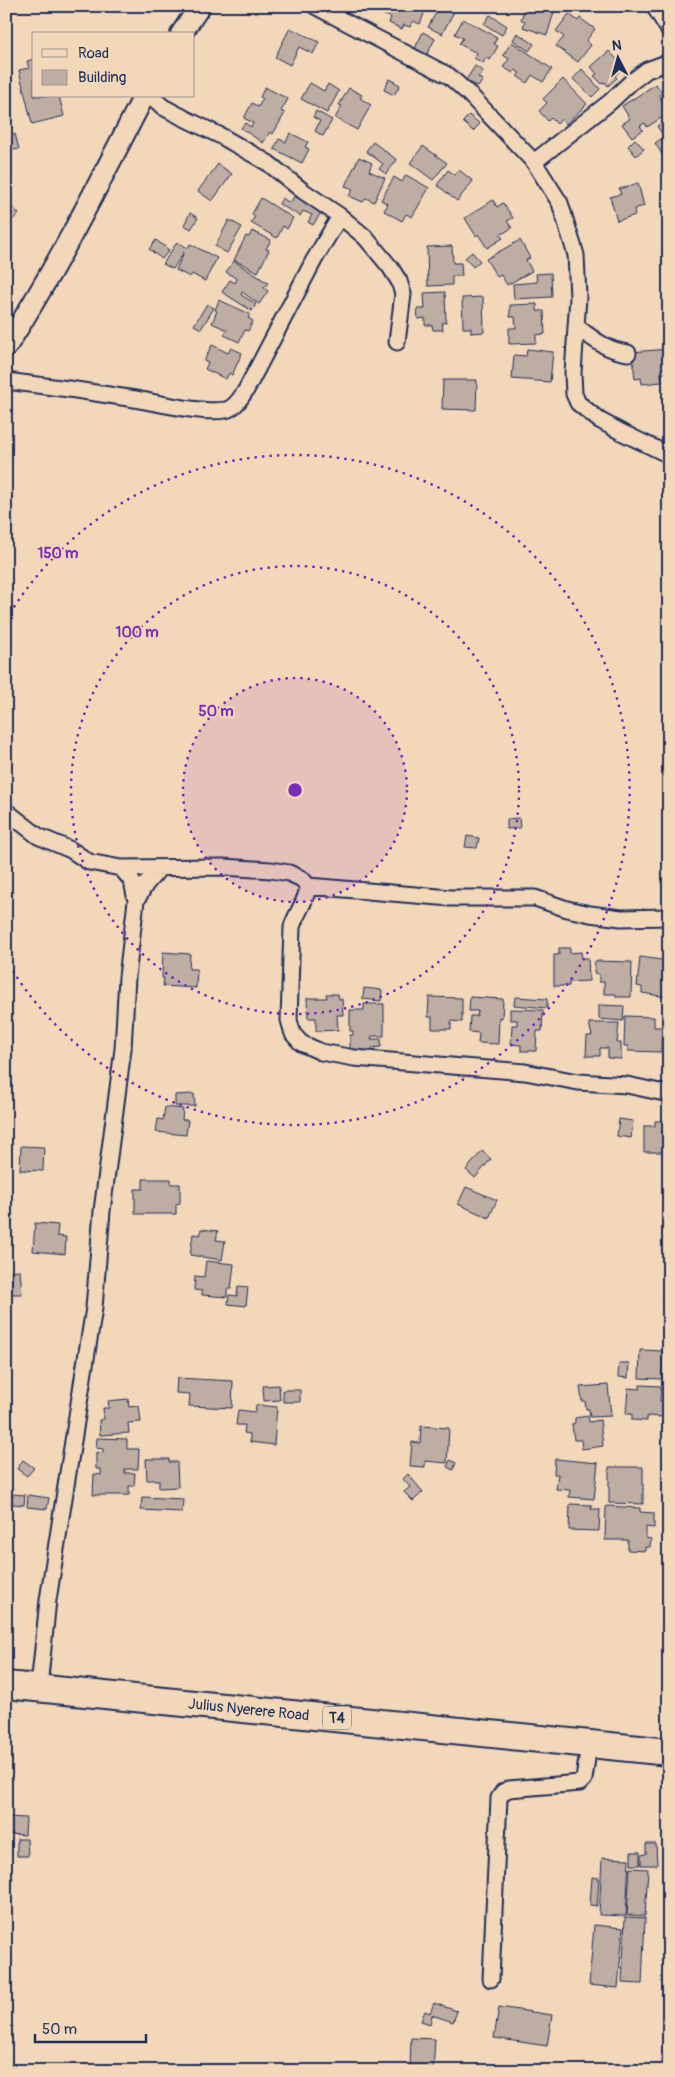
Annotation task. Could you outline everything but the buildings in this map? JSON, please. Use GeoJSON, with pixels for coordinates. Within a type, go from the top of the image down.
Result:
{"type":"FeatureCollection","features":[{"type":"Feature","properties":{"kind":"highway","name":"Julius Nyerere Road"},"geometry":{"type":"LineString","coordinates":[[6,1685],[669,1752]]}},
{"type":"Feature","properties":{"kind":"main road"},"geometry":{"type":"LineString","coordinates":[[182,32],[200,6]]}},
{"type":"Feature","properties":{"kind":"main road"},"geometry":{"type":"LineString","coordinates":[[6,347],[35,302],[62,254],[143,98]]}},
{"type":"Feature","properties":{"kind":"street"},"geometry":{"type":"LineString","coordinates":[[315,6],[449,76],[469,94],[534,162],[560,203],[573,242],[577,271],[572,385],[578,403],[599,420],[669,455]]}},
{"type":"Feature","properties":{"kind":"street"},"geometry":{"type":"LineString","coordinates":[[654,6],[669,30]]}},
{"type":"Feature","properties":{"kind":"street"},"geometry":{"type":"LineString","coordinates":[[534,162],[610,102],[630,83],[648,70],[669,62]]}},
{"type":"Feature","properties":{"kind":"street"},"geometry":{"type":"LineString","coordinates":[[153,98],[163,107],[221,136],[268,163],[303,191],[340,216],[365,237],[390,267],[399,281],[403,294],[397,342]]}},
{"type":"Feature","properties":{"kind":"street"},"geometry":{"type":"LineString","coordinates":[[6,381],[73,389],[182,407],[216,411],[228,410],[236,404],[246,390],[314,260],[340,216]]}},
{"type":"Feature","properties":{"kind":"street"},"geometry":{"type":"LineString","coordinates":[[576,326],[608,349],[628,353]]}},
{"type":"Feature","properties":{"kind":"street"},"geometry":{"type":"LineString","coordinates":[[6,811],[38,836],[71,850],[88,862],[121,868],[223,867],[271,870],[296,876],[302,879],[308,886],[450,898],[535,898],[567,909],[590,914],[621,918],[669,917]]}},
{"type":"Feature","properties":{"kind":"street"},"geometry":{"type":"LineString","coordinates":[[38,1687],[48,1600],[94,1308],[102,1211],[124,1049],[127,977],[136,901],[132,881],[121,868]]}},
{"type":"Feature","properties":{"kind":"street"},"geometry":{"type":"LineString","coordinates":[[136,901],[158,869]]}},
{"type":"Feature","properties":{"kind":"street"},"geometry":{"type":"LineString","coordinates":[[308,886],[307,893],[292,927],[290,1003],[291,1029],[295,1038],[306,1047],[354,1058],[525,1072],[578,1082],[627,1085],[669,1094]]}},
{"type":"Feature","properties":{"kind":"street"},"geometry":{"type":"LineString","coordinates":[[491,1979],[499,1798],[509,1789],[580,1783],[584,1779],[588,1745]]}}]}
